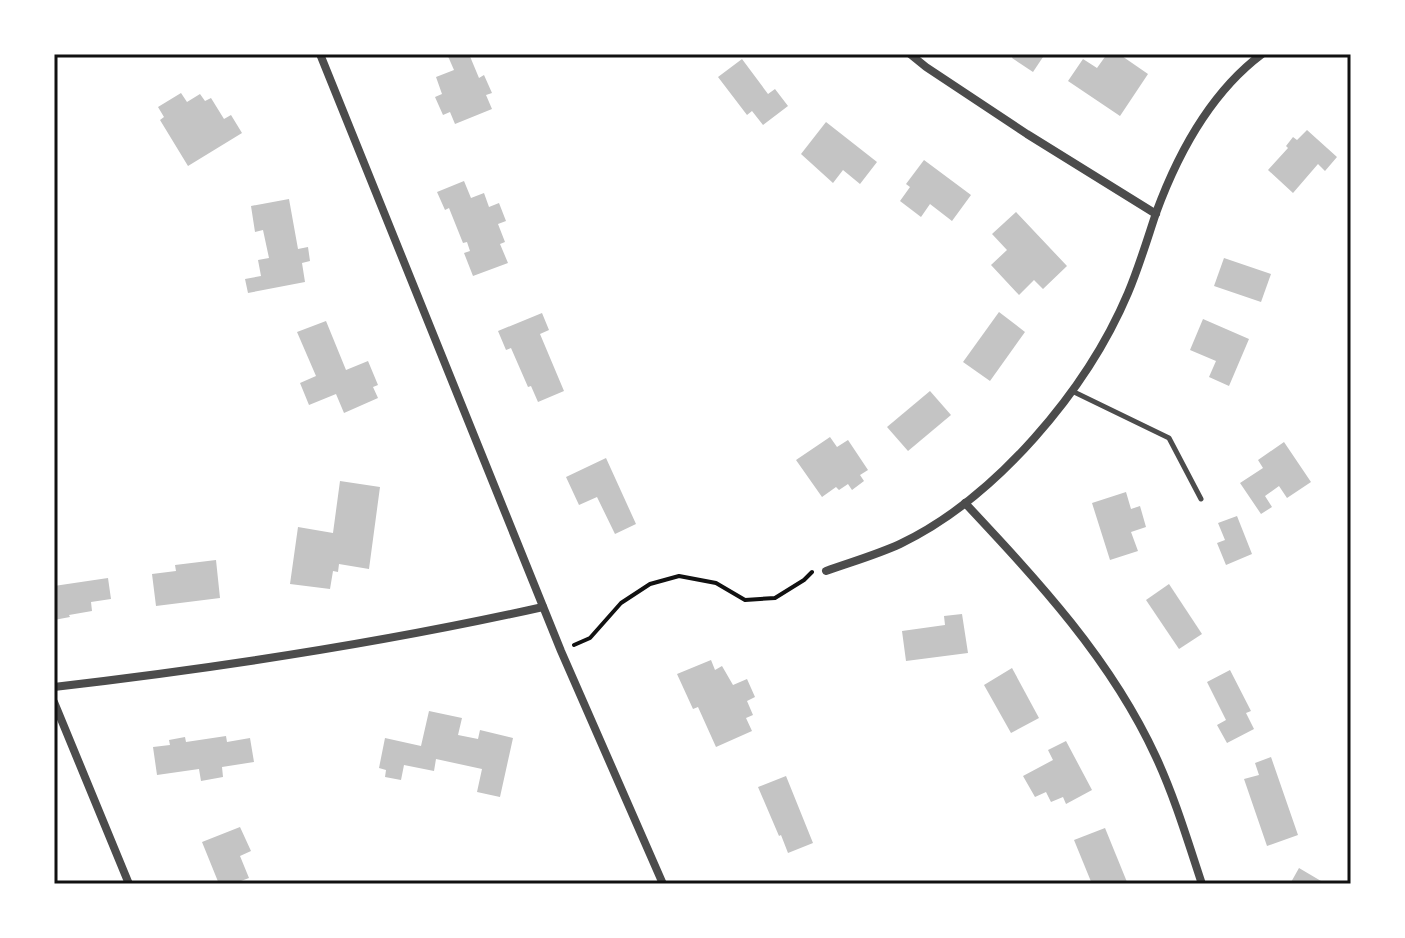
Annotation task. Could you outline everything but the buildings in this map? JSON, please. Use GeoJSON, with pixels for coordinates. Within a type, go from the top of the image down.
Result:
{"type":"FeatureCollection","features":[{"type":"Feature","properties":{"kind":"street"},"geometry":{"type":"LineString","coordinates":[[320,54],[561,651],[663,884]]}},
{"type":"Feature","properties":{"kind":"street"},"geometry":{"type":"LineString","coordinates":[[910,54],[1027,134],[1156,214]]}},
{"type":"Feature","properties":{"kind":"street"},"geometry":{"type":"LineString","coordinates":[[826,571],[901,543],[941,520],[1001,472],[1039,432],[1102,347],[1127,295],[1180,155],[1200,121],[1226,88],[1262,54]]}},
{"type":"Feature","properties":{"kind":"street"},"geometry":{"type":"LineString","coordinates":[[965,503],[1038,582],[1108,672],[1156,758],[1202,884]]}},
{"type":"Feature","properties":{"kind":"street"},"geometry":{"type":"LineString","coordinates":[[54,687],[399,636],[543,607]]}},
{"type":"Feature","properties":{"kind":"street"},"geometry":{"type":"LineString","coordinates":[[54,702],[129,884]]}},
{"type":"Feature","properties":{"kind":"lane"},"geometry":{"type":"LineString","coordinates":[[1072,391],[1169,438],[1201,499]]}},
{"type":"Feature","properties":{"kind":"path"},"geometry":{"type":"LineString","coordinates":[[561,651],[590,638],[621,603],[650,584],[679,576],[716,583],[745,600],[775,598],[812,572],[826,571]]}}]}
